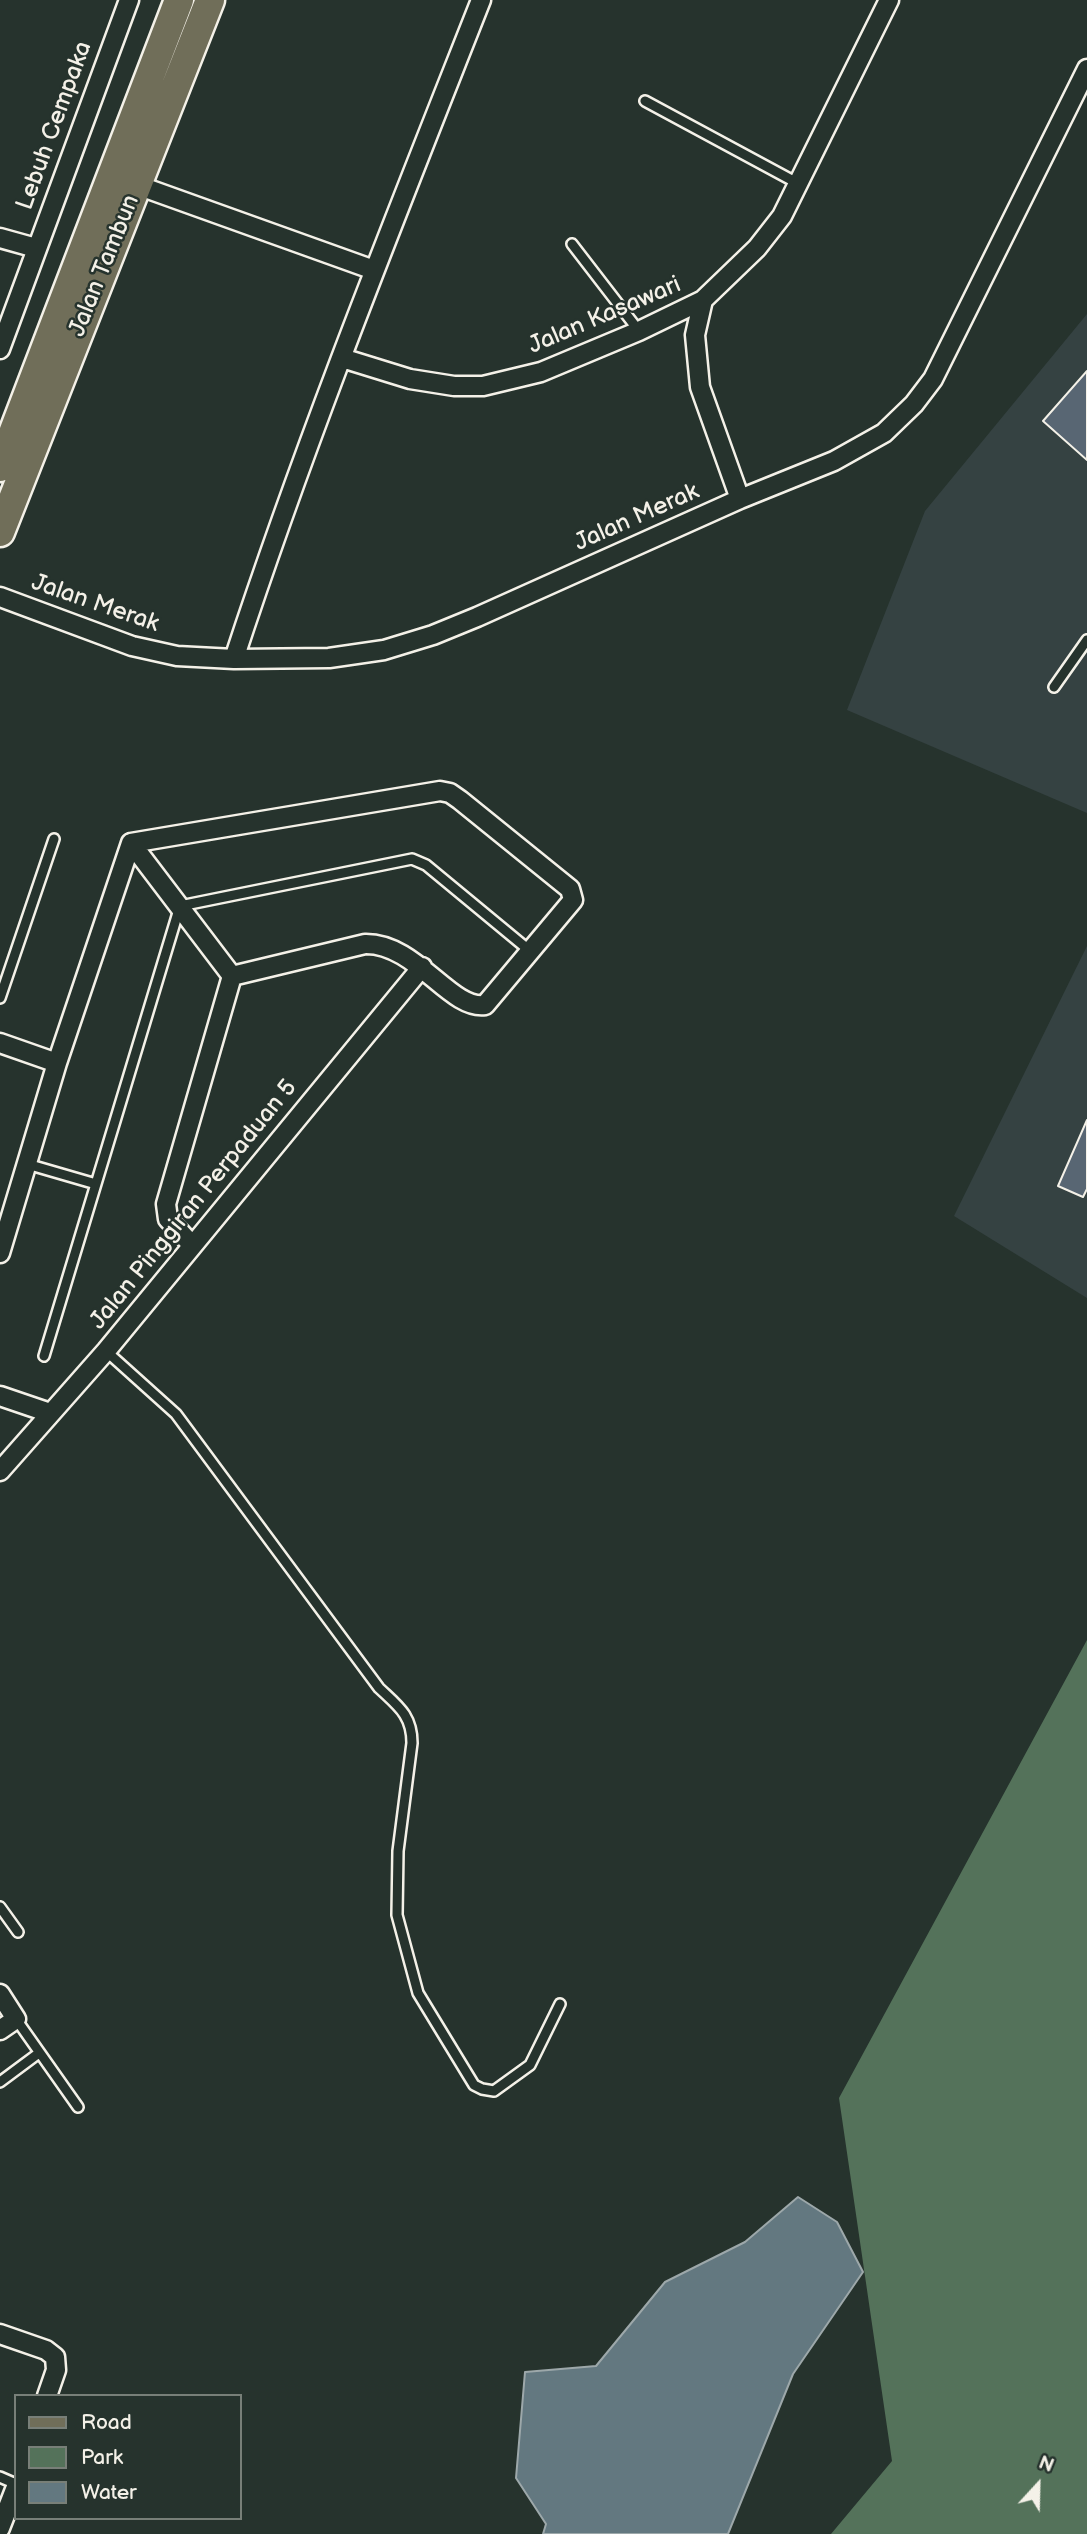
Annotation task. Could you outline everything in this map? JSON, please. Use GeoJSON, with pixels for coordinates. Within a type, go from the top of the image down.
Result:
{"type":"FeatureCollection","features":[{"type":"Feature","properties":{"kind":"main road","name":"Jalan Tambun"},"geometry":{"type":"LineString","coordinates":[[0,467],[179,0]]}},
{"type":"Feature","properties":{"kind":"main road","name":"Jalan Tambun"},"geometry":{"type":"LineString","coordinates":[[0,532],[210,0]]}},
{"type":"Feature","properties":{"kind":"street","name":"Lebuh Cempaka"},"geometry":{"type":"LineString","coordinates":[[0,349],[129,0]]}},
{"type":"Feature","properties":{"kind":"street"},"geometry":{"type":"LineString","coordinates":[[234,659],[277,527],[374,270],[481,0]]}},
{"type":"Feature","properties":{"kind":"street","name":"Jalan Kasawari"},"geometry":{"type":"LineString","coordinates":[[342,358],[410,379],[454,386],[483,386],[541,372],[639,331],[702,300],[757,248],[782,216],[889,0]]}},
{"type":"Feature","properties":{"kind":"street","name":"Jalan Merak"},"geometry":{"type":"LineString","coordinates":[[0,597],[132,646],[177,656],[234,659],[328,658],[384,650],[433,635],[740,499],[834,461],[884,433],[914,404],[933,379],[1087,69]]}},
{"type":"Feature","properties":{"kind":"street"},"geometry":{"type":"LineString","coordinates":[[137,186],[374,270]]}},
{"type":"Feature","properties":{"kind":"street"},"geometry":{"type":"LineString","coordinates":[[0,238],[36,248]]}},
{"type":"Feature","properties":{"kind":"street"},"geometry":{"type":"LineString","coordinates":[[702,300],[695,335],[701,387],[740,499]]}},
{"type":"Feature","properties":{"kind":"street"},"geometry":{"type":"LineString","coordinates":[[131,843],[440,791],[450,793],[573,893],[573,900],[485,1005],[475,1007],[465,1003],[422,967],[389,947],[378,944],[365,944],[232,976]]}},
{"type":"Feature","properties":{"kind":"street"},"geometry":{"type":"LineString","coordinates":[[131,843],[232,976]]}},
{"type":"Feature","properties":{"kind":"street"},"geometry":{"type":"LineString","coordinates":[[0,1253],[57,1063],[131,843]]}},
{"type":"Feature","properties":{"kind":"street","name":"Jalan Pinggiran Perpaduan 5"},"geometry":{"type":"LineString","coordinates":[[0,1471],[106,1351],[422,967]]}},
{"type":"Feature","properties":{"kind":"street"},"geometry":{"type":"LineString","coordinates":[[192,1245],[168,1219],[166,1204],[232,976]]}},
{"type":"Feature","properties":{"kind":"street"},"geometry":{"type":"LineString","coordinates":[[0,1043],[57,1063]]}},
{"type":"Feature","properties":{"kind":"street"},"geometry":{"type":"LineString","coordinates":[[0,1396],[51,1413]]}},
{"type":"Feature","properties":{"kind":"street"},"geometry":{"type":"LineString","coordinates":[[0,1994],[16,2019],[0,2030]]}},
{"type":"Feature","properties":{"kind":"street"},"geometry":{"type":"LineString","coordinates":[[0,2334],[46,2350],[55,2357],[56,2370],[48,2394]]}},
{"type":"Feature","properties":{"kind":"street"},"geometry":{"type":"LineString","coordinates":[[0,2528],[14,2490]]}},
{"type":"Feature","properties":{"kind":"lane"},"geometry":{"type":"LineString","coordinates":[[645,101],[799,184]]}},
{"type":"Feature","properties":{"kind":"lane"},"geometry":{"type":"LineString","coordinates":[[572,244],[639,331]]}},
{"type":"Feature","properties":{"kind":"lane"},"geometry":{"type":"LineString","coordinates":[[1054,687],[1087,639]]}},
{"type":"Feature","properties":{"kind":"lane"},"geometry":{"type":"LineString","coordinates":[[0,998],[54,839]]}},
{"type":"Feature","properties":{"kind":"lane"},"geometry":{"type":"LineString","coordinates":[[44,1356],[180,906],[412,859],[426,865],[530,951]]}},
{"type":"Feature","properties":{"kind":"lane"},"geometry":{"type":"LineString","coordinates":[[27,1164],[96,1184]]}},
{"type":"Feature","properties":{"kind":"lane"},"geometry":{"type":"LineString","coordinates":[[106,1351],[176,1414],[379,1688],[401,1709],[412,1726],[398,1851],[397,1915],[418,1993],[474,2085],[494,2091],[530,2065],[560,2004]]}},
{"type":"Feature","properties":{"kind":"lane"},"geometry":{"type":"LineString","coordinates":[[0,1907],[18,1932]]}},
{"type":"Feature","properties":{"kind":"lane"},"geometry":{"type":"LineString","coordinates":[[16,2019],[78,2107]]}},
{"type":"Feature","properties":{"kind":"lane"},"geometry":{"type":"LineString","coordinates":[[0,2082],[40,2053]]}},
{"type":"Feature","properties":{"kind":"shaded area"},"geometry":{"type":"Polygon","coordinates":[[[1087,314],[1087,813],[847,710],[925,511],[1087,314]]]}},
{"type":"Feature","properties":{"kind":"shaded area"},"geometry":{"type":"Polygon","coordinates":[[[1087,946],[1087,1298],[954,1216],[1087,946]]]}},
{"type":"Feature","properties":{"kind":"green space"},"geometry":{"type":"Polygon","coordinates":[[[1087,1640],[1087,2534],[831,2534],[892,2461],[839,2098],[1087,1640]]]}},
{"type":"Feature","properties":{"kind":"water"},"geometry":{"type":"Polygon","coordinates":[[[798,2197],[837,2222],[863,2272],[793,2374],[728,2534],[543,2534],[546,2524],[516,2478],[525,2372],[596,2366],[665,2282],[745,2242],[798,2197]]]}},
{"type":"Feature","properties":{"kind":"building"},"geometry":{"type":"Polygon","coordinates":[[[1087,371],[1087,460],[1043,421],[1087,371]]]}},
{"type":"Feature","properties":{"kind":"building"},"geometry":{"type":"Polygon","coordinates":[[[1087,1120],[1087,1189],[1083,1197],[1058,1186],[1087,1120]]]}}]}
